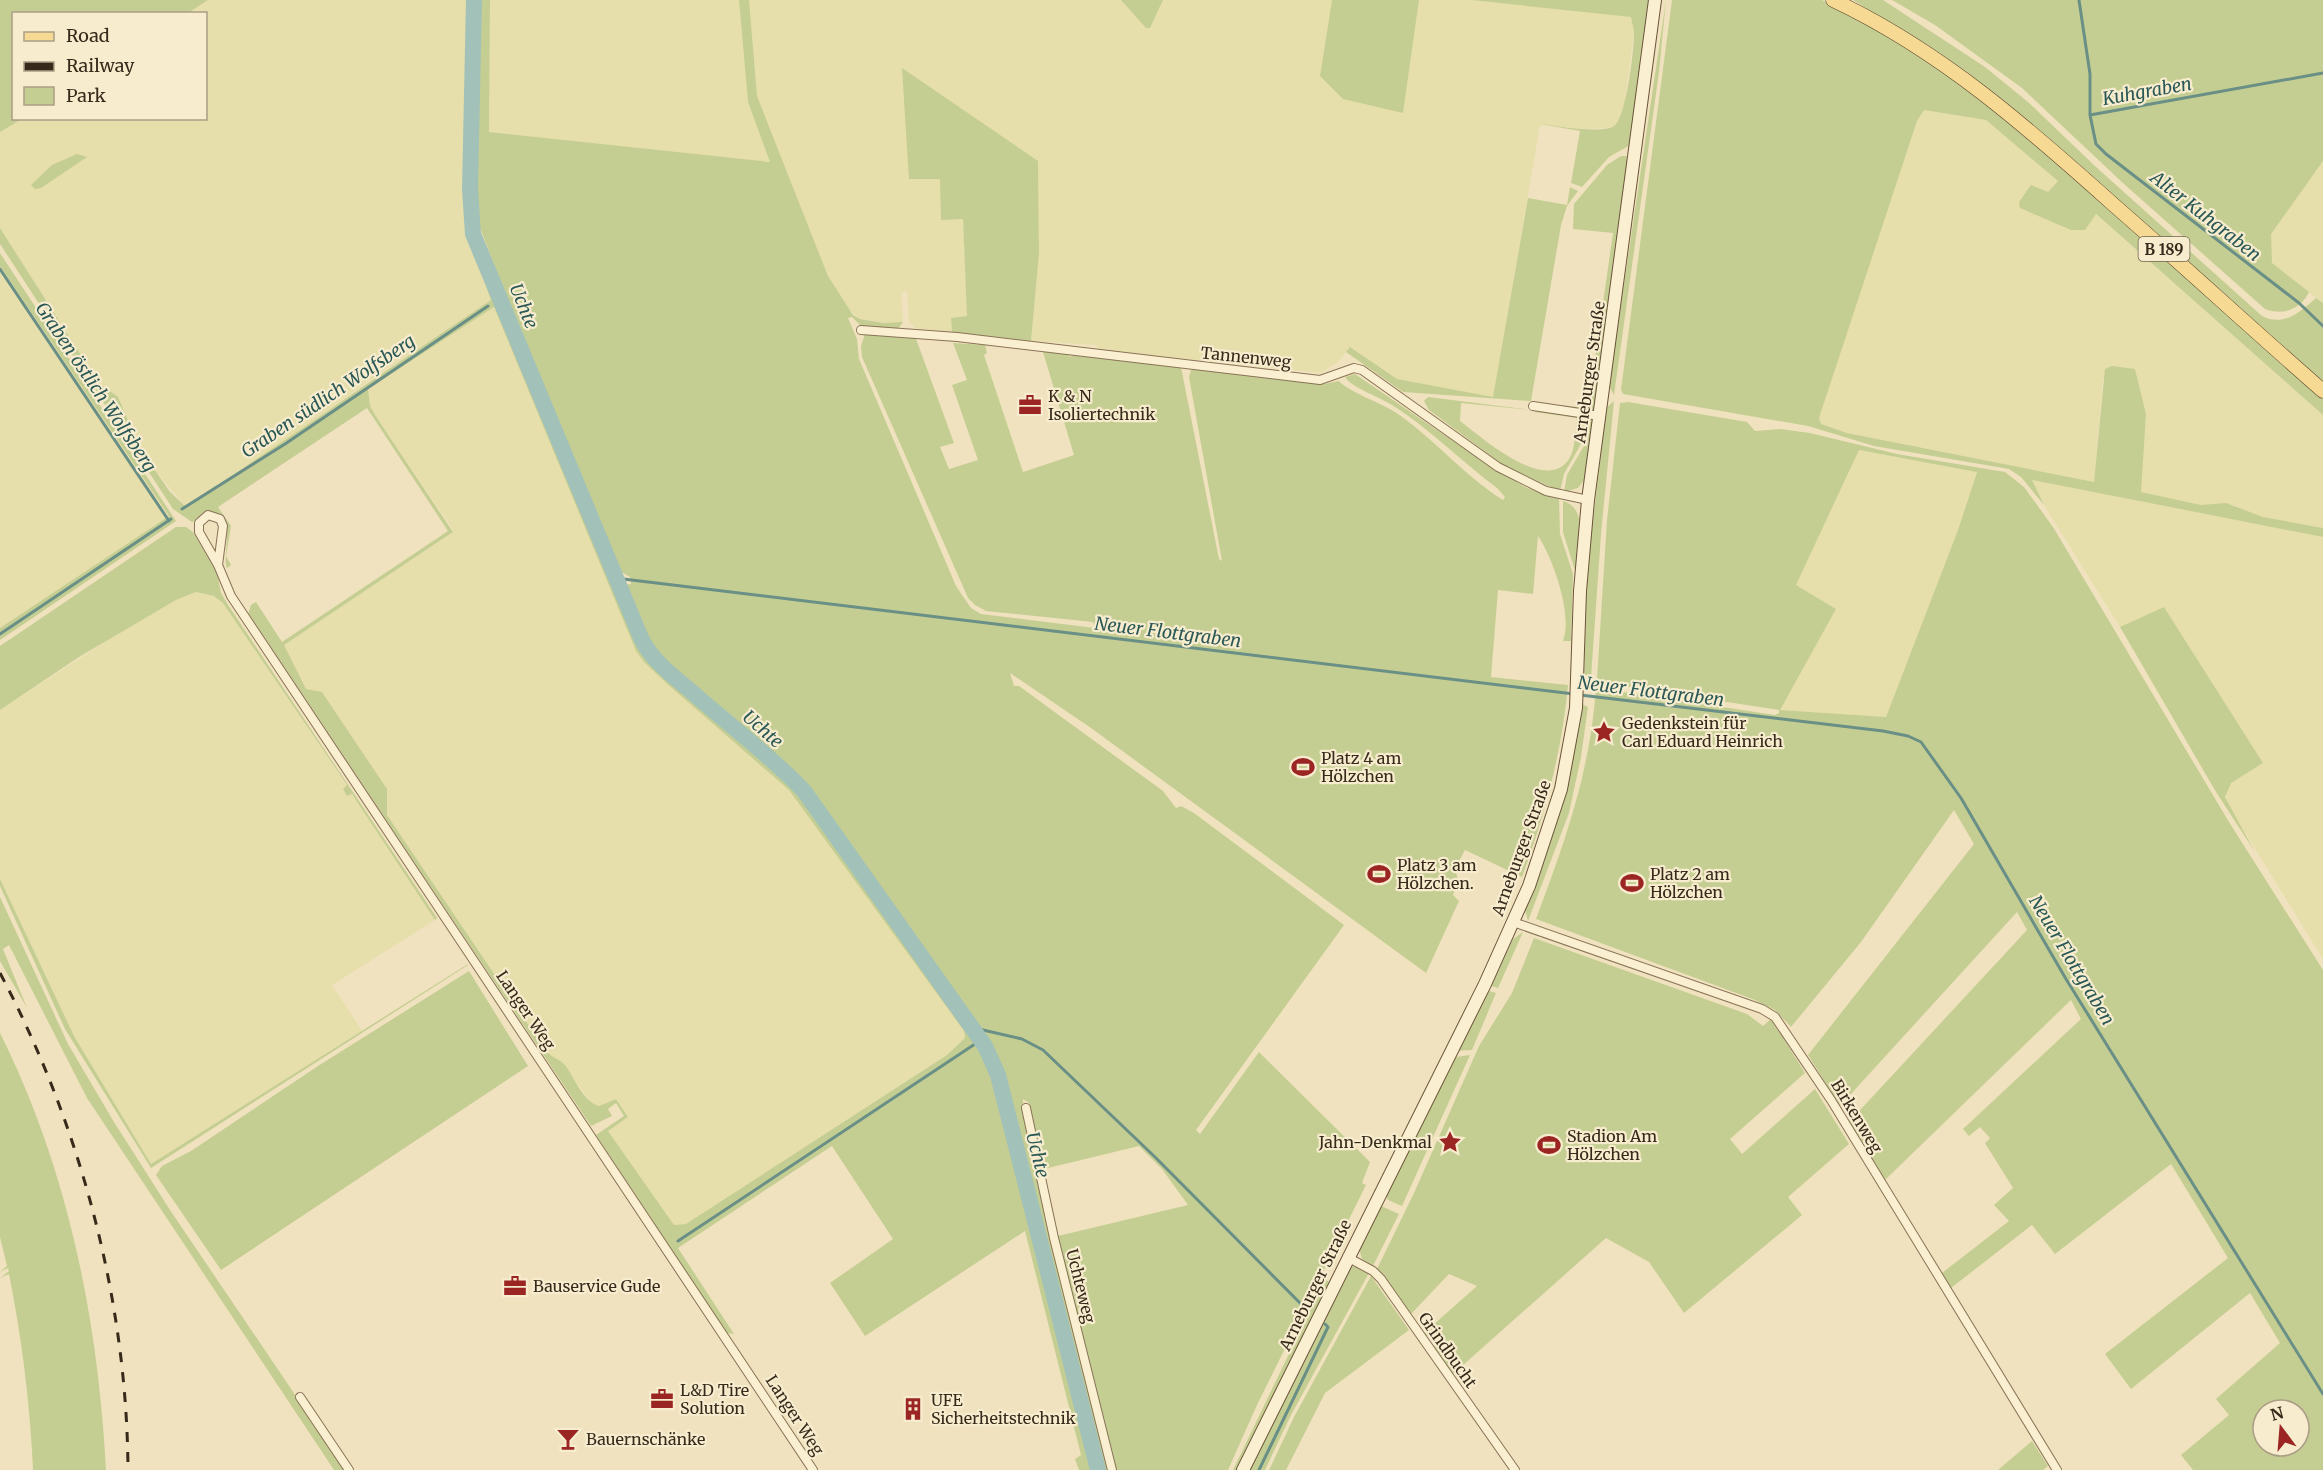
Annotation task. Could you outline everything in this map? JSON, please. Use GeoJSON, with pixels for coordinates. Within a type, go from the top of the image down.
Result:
{"type":"FeatureCollection","features":[{"type":"Feature","properties":{"kind":"main road","name":"Arneburger Straße"},"geometry":{"type":"LineString","coordinates":[[1243,1470],[1513,922],[1529,886],[1558,798],[1576,708],[1580,591],[1588,500],[1655,0]]}},
{"type":"Feature","properties":{"kind":"main road","name":"B 189"},"geometry":{"type":"LineString","coordinates":[[1833,0],[1920,48],[1985,93],[2068,163],[2323,391]]}},
{"type":"Feature","properties":{"kind":"street","name":"Tannenweg"},"geometry":{"type":"LineString","coordinates":[[861,330],[957,338],[1320,380],[1354,368],[1362,370],[1497,468],[1546,491],[1588,500]]}},
{"type":"Feature","properties":{"kind":"street"},"geometry":{"type":"LineString","coordinates":[[1533,406],[1600,416]]}},
{"type":"Feature","properties":{"kind":"street","name":"Langer Weg"},"geometry":{"type":"LineString","coordinates":[[218,565],[223,526],[220,519],[208,515],[201,519],[199,527],[231,596],[813,1470]]}},
{"type":"Feature","properties":{"kind":"street","name":"Birkenweg"},"geometry":{"type":"LineString","coordinates":[[1513,922],[1762,1010],[1775,1017],[1784,1027],[1831,1100],[2057,1470]]}},
{"type":"Feature","properties":{"kind":"street","name":"Uchteweg"},"geometry":{"type":"LineString","coordinates":[[1026,1108],[1059,1261],[1112,1470]]}},
{"type":"Feature","properties":{"kind":"street","name":"Grindbucht"},"geometry":{"type":"LineString","coordinates":[[1347,1257],[1373,1271],[1381,1279],[1515,1470]]}},
{"type":"Feature","properties":{"kind":"street"},"geometry":{"type":"LineString","coordinates":[[300,1397],[349,1470]]}},
{"type":"Feature","properties":{"kind":"shaded area"},"geometry":{"type":"Polygon","coordinates":[[[208,0],[466,0],[464,214],[467,234],[491,300],[364,384],[270,451],[185,506],[154,469],[140,448],[123,409],[98,382],[0,228],[0,132],[20,120],[207,120],[207,12],[190,12],[208,0]]]}},
{"type":"Feature","properties":{"kind":"shaded area"},"geometry":{"type":"Polygon","coordinates":[[[490,0],[739,0],[748,102],[771,162],[489,132],[490,0]]]}},
{"type":"Feature","properties":{"kind":"shaded area"},"geometry":{"type":"Polygon","coordinates":[[[749,0],[1121,0],[1146,28],[1150,28],[1163,0],[1332,0],[1320,76],[1403,113],[1419,0],[1471,0],[1631,16],[1634,34],[1624,106],[1613,127],[1587,129],[1540,125],[1493,398],[1397,379],[1350,347],[1338,362],[1321,373],[1098,350],[1096,345],[1031,341],[1039,254],[1038,161],[909,179],[940,179],[963,218],[967,316],[951,318],[952,332],[915,328],[909,321],[907,291],[901,292],[903,322],[896,324],[860,319],[846,307],[828,276],[757,96],[749,0]]]}},
{"type":"Feature","properties":{"kind":"shaded area"},"geometry":{"type":"Polygon","coordinates":[[[1924,110],[1986,120],[2058,181],[2048,192],[2095,214],[2323,415],[2323,528],[2263,517],[2242,511],[2234,505],[2201,505],[2140,492],[2146,414],[2135,369],[2103,379],[2094,482],[1847,433],[1820,424],[1819,418],[1848,328],[1917,121],[1924,110]]]}},
{"type":"Feature","properties":{"kind":"shaded area"},"geometry":{"type":"Polygon","coordinates":[[[2323,161],[2323,303],[2272,263],[2270,234],[2323,161]]]}},
{"type":"Feature","properties":{"kind":"shaded area"},"geometry":{"type":"Polygon","coordinates":[[[0,266],[169,516],[0,628],[0,266]]]}},
{"type":"Feature","properties":{"kind":"shaded area"},"geometry":{"type":"Polygon","coordinates":[[[494,307],[636,651],[665,682],[789,790],[964,1031],[965,1038],[947,1055],[686,1224],[674,1225],[608,1131],[628,1117],[616,1099],[599,1106],[591,1103],[563,1063],[554,1060],[546,1051],[387,815],[387,789],[322,692],[306,689],[283,645],[451,534],[452,528],[375,415],[370,406],[368,389],[494,307]]]}},
{"type":"Feature","properties":{"kind":"shaded area"},"geometry":{"type":"Polygon","coordinates":[[[1859,450],[1977,471],[1958,530],[1886,717],[1779,710],[1836,609],[1796,585],[1859,450]]]}},
{"type":"Feature","properties":{"kind":"shaded area"},"geometry":{"type":"Polygon","coordinates":[[[2031,480],[2323,537],[2323,959],[2227,803],[2226,790],[2231,783],[2263,763],[2164,607],[2120,627],[2044,505],[2031,480]]]}},
{"type":"Feature","properties":{"kind":"shaded area"},"geometry":{"type":"Polygon","coordinates":[[[196,592],[214,596],[223,603],[347,786],[347,796],[352,794],[435,920],[332,985],[362,1031],[151,1164],[74,1036],[0,879],[0,710],[119,633],[176,600],[196,592]]]}},
{"type":"Feature","properties":{"kind":"green space"},"geometry":{"type":"Polygon","coordinates":[[[0,0],[208,0],[190,12],[12,12],[12,120],[20,120],[0,132],[0,0]]]}},
{"type":"Feature","properties":{"kind":"green space"},"geometry":{"type":"Polygon","coordinates":[[[466,0],[470,0],[467,212],[470,235],[638,641],[649,658],[798,789],[860,875],[864,871],[793,773],[657,656],[647,642],[622,585],[631,584],[630,577],[618,570],[545,398],[477,220],[474,196],[479,0],[490,0],[489,132],[770,162],[748,102],[739,0],[749,0],[757,96],[828,276],[853,315],[860,319],[884,323],[903,322],[898,329],[863,328],[852,317],[848,318],[857,339],[859,359],[956,586],[971,608],[981,614],[1095,628],[1093,622],[986,611],[968,598],[862,357],[861,346],[865,334],[915,336],[954,443],[940,447],[949,469],[978,460],[952,385],[967,380],[953,343],[985,345],[987,353],[984,355],[1023,472],[1074,455],[1043,352],[1073,353],[1068,357],[1076,355],[1181,367],[1219,559],[1222,561],[1189,377],[1191,370],[1198,368],[1324,384],[1339,381],[1349,389],[1395,412],[1409,422],[1488,490],[1503,500],[1505,497],[1497,488],[1419,424],[1392,405],[1354,385],[1345,377],[1355,374],[1488,465],[1527,488],[1559,499],[1560,534],[1573,574],[1571,641],[1563,641],[1565,617],[1560,587],[1550,558],[1538,536],[1533,594],[1498,590],[1491,677],[1568,685],[1562,734],[1545,806],[1522,877],[1465,850],[1455,869],[1458,880],[1453,895],[1459,901],[1426,973],[1091,728],[1010,673],[1014,686],[1019,686],[1163,791],[1176,808],[1181,806],[1194,813],[1344,925],[1196,1130],[1200,1134],[1259,1052],[1370,1162],[1362,1183],[1366,1185],[1257,1405],[1228,1470],[1116,1470],[1058,1236],[1188,1205],[1162,1169],[1139,1146],[1044,1169],[1029,1103],[1023,1099],[1024,1122],[1040,1178],[1063,1292],[1108,1470],[1079,1470],[1075,1459],[1081,1455],[1025,1231],[865,1336],[830,1283],[893,1239],[832,1146],[678,1248],[734,1334],[727,1333],[596,1135],[624,1116],[616,1103],[608,1109],[612,1116],[591,1126],[248,614],[251,605],[256,602],[282,642],[448,531],[367,408],[218,507],[231,526],[226,556],[227,524],[224,517],[219,513],[210,514],[192,522],[173,509],[0,244],[0,228],[98,382],[118,397],[140,448],[170,492],[185,506],[491,300],[467,234],[464,214],[466,0]],[[494,307],[368,389],[370,406],[375,415],[453,532],[284,645],[306,689],[322,692],[387,789],[387,815],[546,1051],[565,1065],[584,1095],[593,1104],[599,1106],[616,1099],[628,1117],[608,1131],[674,1225],[686,1224],[947,1055],[965,1038],[964,1031],[789,790],[665,682],[636,651],[494,307]]]}},
{"type":"Feature","properties":{"kind":"green space"},"geometry":{"type":"Polygon","coordinates":[[[1121,0],[1163,0],[1150,28],[1146,28],[1121,0]]]}},
{"type":"Feature","properties":{"kind":"green space"},"geometry":{"type":"Polygon","coordinates":[[[1332,0],[1419,0],[1403,113],[1343,99],[1320,76],[1332,0]]]}},
{"type":"Feature","properties":{"kind":"green space"},"geometry":{"type":"Polygon","coordinates":[[[1471,0],[1649,0],[1630,145],[1609,157],[1582,187],[1571,183],[1580,131],[1540,124],[1590,129],[1614,126],[1626,98],[1631,69],[1634,35],[1631,17],[1471,0]]]}},
{"type":"Feature","properties":{"kind":"green space"},"geometry":{"type":"Polygon","coordinates":[[[1666,0],[1659,72],[1614,395],[1609,386],[1666,0]]]}},
{"type":"Feature","properties":{"kind":"green space"},"geometry":{"type":"Polygon","coordinates":[[[1672,0],[1822,0],[1896,39],[1990,104],[2323,399],[2323,415],[2096,214],[2085,230],[2071,230],[2020,208],[2019,202],[2031,185],[2048,192],[2058,181],[1986,120],[1924,110],[1917,121],[1819,418],[1821,424],[1847,433],[2094,482],[2105,369],[2112,366],[2135,369],[2146,414],[2141,492],[2201,505],[2226,503],[2263,517],[2323,528],[2323,537],[2032,480],[2044,505],[2021,477],[2009,469],[1874,446],[1808,426],[1623,394],[1621,390],[1672,0]]]}},
{"type":"Feature","properties":{"kind":"green space"},"geometry":{"type":"Polygon","coordinates":[[[1853,0],[1883,0],[1985,67],[2028,102],[2096,167],[2262,316],[2277,320],[2285,319],[2298,313],[2316,298],[2323,303],[2323,383],[1992,92],[1946,58],[1853,0]]]}},
{"type":"Feature","properties":{"kind":"green space"},"geometry":{"type":"Polygon","coordinates":[[[1892,0],[2323,0],[2323,161],[2271,234],[2272,263],[2309,292],[2306,298],[2291,310],[2278,312],[2265,309],[2124,184],[2022,88],[1935,25],[1892,0]]]}},
{"type":"Feature","properties":{"kind":"green space"},"geometry":{"type":"Polygon","coordinates":[[[902,68],[1038,161],[1039,254],[1031,341],[952,332],[951,318],[967,316],[963,219],[941,220],[940,179],[909,179],[902,68]]]}},
{"type":"Feature","properties":{"kind":"green space"},"geometry":{"type":"Polygon","coordinates":[[[77,154],[87,157],[41,188],[35,189],[31,185],[52,165],[77,154]]]}},
{"type":"Feature","properties":{"kind":"green space"},"geometry":{"type":"Polygon","coordinates":[[[1621,156],[1626,156],[1629,160],[1596,408],[1588,412],[1561,405],[1588,408],[1613,233],[1573,229],[1574,204],[1607,165],[1621,156]]]}},
{"type":"Feature","properties":{"kind":"green space"},"geometry":{"type":"Polygon","coordinates":[[[1570,187],[1578,191],[1567,206],[1561,225],[1531,401],[1403,392],[1346,352],[1350,347],[1397,379],[1493,397],[1528,198],[1567,205],[1570,187]]]}},
{"type":"Feature","properties":{"kind":"green space"},"geometry":{"type":"Polygon","coordinates":[[[0,253],[176,521],[0,640],[0,628],[169,516],[0,266],[0,253]]]}},
{"type":"Feature","properties":{"kind":"green space"},"geometry":{"type":"Polygon","coordinates":[[[1428,397],[1532,410],[1461,403],[1460,421],[1513,459],[1530,467],[1545,470],[1559,468],[1569,459],[1574,444],[1577,418],[1535,412],[1536,410],[1587,417],[1581,444],[1564,474],[1560,491],[1506,467],[1429,410],[1424,401],[1428,397]]]}},
{"type":"Feature","properties":{"kind":"green space"},"geometry":{"type":"Polygon","coordinates":[[[1614,401],[1601,534],[1591,678],[1584,679],[1587,567],[1607,407],[1614,401]]]}},
{"type":"Feature","properties":{"kind":"green space"},"geometry":{"type":"Polygon","coordinates":[[[1628,402],[1747,422],[1755,431],[1780,429],[1810,433],[1897,454],[2005,472],[2024,487],[2053,527],[2229,822],[2323,970],[2323,1470],[2193,1470],[2181,1455],[2229,1415],[2216,1399],[2280,1343],[2250,1293],[2131,1389],[2105,1354],[2228,1258],[2171,1164],[2055,1254],[2032,1225],[1951,1288],[1942,1273],[2009,1221],[1994,1205],[2013,1188],[1985,1143],[1990,1138],[1980,1127],[1969,1136],[1963,1129],[2081,1019],[2071,1000],[1885,1180],[1871,1157],[1874,1150],[1868,1142],[1863,1143],[1849,1122],[2027,930],[2017,912],[1840,1106],[1808,1055],[1974,844],[1954,810],[1861,942],[1791,1027],[1775,1010],[1755,1000],[1536,919],[1575,806],[1588,749],[1596,688],[1775,715],[1779,713],[1779,710],[1603,683],[1597,679],[1607,520],[1620,403],[1628,402]],[[1859,450],[1796,585],[1836,609],[1780,710],[1886,717],[1958,530],[1977,472],[1859,450]]]}},
{"type":"Feature","properties":{"kind":"green space"},"geometry":{"type":"Polygon","coordinates":[[[1590,419],[1594,424],[1586,478],[1578,488],[1564,492],[1567,475],[1585,444],[1590,419]]]}},
{"type":"Feature","properties":{"kind":"green space"},"geometry":{"type":"Polygon","coordinates":[[[1563,501],[1572,506],[1580,522],[1576,574],[1563,532],[1563,501]]]}},
{"type":"Feature","properties":{"kind":"green space"},"geometry":{"type":"Polygon","coordinates":[[[176,527],[186,527],[193,532],[217,572],[221,593],[228,605],[437,918],[435,920],[352,794],[347,796],[343,789],[347,785],[223,603],[214,596],[196,592],[176,600],[79,657],[0,710],[0,646],[176,527]]]}},
{"type":"Feature","properties":{"kind":"green space"},"geometry":{"type":"Polygon","coordinates":[[[226,556],[231,565],[227,568],[226,562],[226,556]]]}},
{"type":"Feature","properties":{"kind":"green space"},"geometry":{"type":"Polygon","coordinates":[[[2164,607],[2263,763],[2231,783],[2225,797],[2255,852],[2216,792],[2120,627],[2164,607]]]}},
{"type":"Feature","properties":{"kind":"green space"},"geometry":{"type":"Polygon","coordinates":[[[1582,704],[1588,707],[1581,757],[1569,813],[1528,921],[1525,910],[1560,810],[1582,704]]]}},
{"type":"Feature","properties":{"kind":"green space"},"geometry":{"type":"Polygon","coordinates":[[[0,879],[74,1036],[151,1164],[468,965],[151,1168],[65,1029],[0,886],[0,879]]]}},
{"type":"Feature","properties":{"kind":"green space"},"geometry":{"type":"Polygon","coordinates":[[[0,897],[68,1044],[114,1122],[170,1210],[346,1470],[334,1470],[87,1098],[9,945],[3,949],[27,1008],[0,961],[0,897]]]}},
{"type":"Feature","properties":{"kind":"green space"},"geometry":{"type":"Polygon","coordinates":[[[1523,932],[1498,988],[1491,986],[1513,939],[1523,932]]]}},
{"type":"Feature","properties":{"kind":"green space","name":"Stadion Am Hölzchen"},"geometry":{"type":"Polygon","coordinates":[[[1534,938],[1747,1014],[1763,1026],[1771,1019],[1805,1073],[1730,1139],[1742,1154],[1815,1089],[1849,1144],[1788,1197],[1802,1215],[1684,1313],[1649,1262],[1606,1238],[1453,1374],[1433,1347],[1439,1341],[1434,1336],[1426,1336],[1424,1333],[1477,1286],[1449,1274],[1411,1314],[1377,1269],[1414,1193],[1479,1046],[1512,993],[1534,938]]]}},
{"type":"Feature","properties":{"kind":"green space"},"geometry":{"type":"Polygon","coordinates":[[[469,971],[528,1066],[221,1270],[156,1175],[162,1166],[191,1151],[318,1066],[469,971]]]}},
{"type":"Feature","properties":{"kind":"green space"},"geometry":{"type":"Polygon","coordinates":[[[1489,991],[1496,993],[1472,1050],[1455,1051],[1489,991]]]}},
{"type":"Feature","properties":{"kind":"green space"},"geometry":{"type":"Polygon","coordinates":[[[0,1033],[24,1085],[44,1137],[76,1246],[96,1357],[106,1470],[33,1470],[28,1396],[14,1298],[9,1274],[0,1278],[9,1271],[8,1268],[0,1272],[7,1266],[0,1237],[0,1033]]]}},
{"type":"Feature","properties":{"kind":"green space"},"geometry":{"type":"Polygon","coordinates":[[[1470,1055],[1402,1206],[1388,1200],[1385,1194],[1447,1066],[1451,1067],[1456,1057],[1470,1055]]]}},
{"type":"Feature","properties":{"kind":"green space"},"geometry":{"type":"Polygon","coordinates":[[[1381,1206],[1399,1214],[1373,1266],[1362,1259],[1359,1249],[1381,1206]]]}},
{"type":"Feature","properties":{"kind":"green space"},"geometry":{"type":"Polygon","coordinates":[[[1354,1266],[1369,1273],[1291,1415],[1265,1470],[1249,1470],[1346,1269],[1354,1266]]]}},
{"type":"Feature","properties":{"kind":"green space"},"geometry":{"type":"Polygon","coordinates":[[[1371,1276],[1409,1330],[1325,1393],[1286,1470],[1269,1470],[1294,1417],[1371,1276]]]}},
{"type":"Feature","properties":{"kind":"green space"},"geometry":{"type":"Polygon","coordinates":[[[1325,1279],[1329,1282],[1238,1470],[1233,1470],[1325,1279]]]}},
{"type":"Feature","properties":{"kind":"green space"},"geometry":{"type":"Polygon","coordinates":[[[2032,1441],[2048,1466],[2043,1470],[1998,1470],[2032,1441]]]}},
{"type":"Feature","properties":{"kind":"waterway","name":"Uchte"},"geometry":{"type":"LineString","coordinates":[[474,0],[470,189],[473,234],[641,638],[664,668],[804,791],[985,1046],[998,1075],[1098,1470]]}},
{"type":"Feature","properties":{"kind":"waterway","name":"Kuhgraben"},"geometry":{"type":"LineString","coordinates":[[2079,0],[2090,74],[2090,115],[2323,73]]}},
{"type":"Feature","properties":{"kind":"waterway","name":"Alter Kuhgraben"},"geometry":{"type":"LineString","coordinates":[[2090,115],[2096,144],[2106,154],[2299,303],[2323,326]]}},
{"type":"Feature","properties":{"kind":"waterway","name":"Graben östlich Wolfsberg"},"geometry":{"type":"LineString","coordinates":[[0,269],[169,521]]}},
{"type":"Feature","properties":{"kind":"waterway","name":"Graben südlich Wolfsberg"},"geometry":{"type":"LineString","coordinates":[[182,509],[285,444],[488,306]]}},
{"type":"Feature","properties":{"kind":"waterway","name":"Graben südlich Wolfsberg"},"geometry":{"type":"LineString","coordinates":[[0,634],[171,519]]}},
{"type":"Feature","properties":{"kind":"waterway","name":"Neuer Flottgraben"},"geometry":{"type":"LineString","coordinates":[[615,578],[1574,694]]}},
{"type":"Feature","properties":{"kind":"waterway","name":"Neuer Flottgraben"},"geometry":{"type":"LineString","coordinates":[[1580,695],[1883,731],[1908,736],[1921,742],[1961,798],[2066,979],[2323,1394]]}},
{"type":"Feature","properties":{"kind":"waterway"},"geometry":{"type":"LineString","coordinates":[[974,1028],[1022,1039],[1043,1050],[1155,1157],[1301,1304]]}},
{"type":"Feature","properties":{"kind":"waterway"},"geometry":{"type":"LineString","coordinates":[[678,1241],[981,1040]]}},
{"type":"Feature","properties":{"kind":"waterway"},"geometry":{"type":"LineString","coordinates":[[1259,1470],[1328,1327],[1325,1324]]}},
{"type":"Feature","properties":{"kind":"railway"},"geometry":{"type":"LineString","coordinates":[[0,973],[54,1090],[94,1214],[119,1341],[128,1470]]}},
{"type":"Feature","properties":{"kind":"place","name":"K & N Isoliertechnik"},"geometry":{"type":"Point","coordinates":[1030,405]}},
{"type":"Feature","properties":{"kind":"place","name":"Gedenkstein für Carl Eduard Heinrich"},"geometry":{"type":"Point","coordinates":[1604,732]}},
{"type":"Feature","properties":{"kind":"place","name":"Platz 4 am Hölzchen"},"geometry":{"type":"Point","coordinates":[1303,767]}},
{"type":"Feature","properties":{"kind":"place","name":"Platz 3 am Hölzchen."},"geometry":{"type":"Point","coordinates":[1379,874]}},
{"type":"Feature","properties":{"kind":"place","name":"Platz 2 am Hölzchen"},"geometry":{"type":"Point","coordinates":[1632,883]}},
{"type":"Feature","properties":{"kind":"place","name":"Jahn-Denkmal"},"geometry":{"type":"Point","coordinates":[1450,1142]}},
{"type":"Feature","properties":{"kind":"place","name":"Stadion Am Hölzchen"},"geometry":{"type":"Point","coordinates":[1549,1145]}},
{"type":"Feature","properties":{"kind":"place","name":"Bauservice Gude"},"geometry":{"type":"Point","coordinates":[515,1286]}},
{"type":"Feature","properties":{"kind":"place","name":"L&D Tire Solution"},"geometry":{"type":"Point","coordinates":[662,1399]}},
{"type":"Feature","properties":{"kind":"place","name":"UFE Sicherheitstechnik"},"geometry":{"type":"Point","coordinates":[913,1409]}},
{"type":"Feature","properties":{"kind":"place","name":"Bauernschänke"},"geometry":{"type":"Point","coordinates":[568,1439]}}]}
